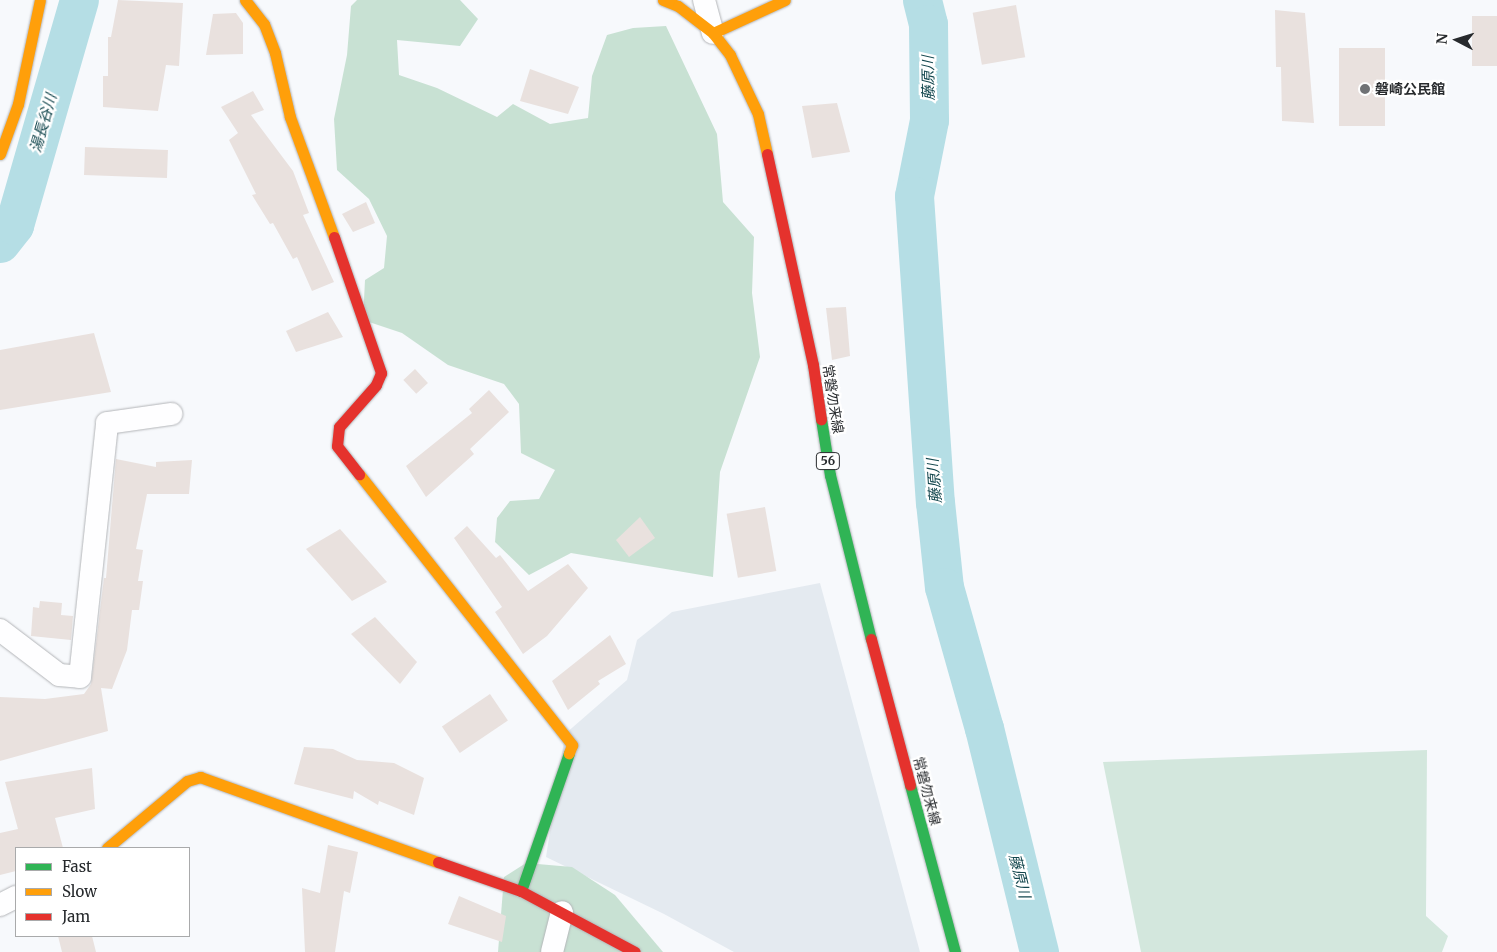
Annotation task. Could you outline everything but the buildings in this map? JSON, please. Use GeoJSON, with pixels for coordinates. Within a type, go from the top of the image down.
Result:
{"type":"FeatureCollection","features":[{"type":"Feature","properties":{"kind":"street"},"geometry":{"type":"LineString","coordinates":[[0,154],[18,104],[40,0]]}},
{"type":"Feature","properties":{"kind":"street"},"geometry":{"type":"LineString","coordinates":[[245,0],[264,24],[275,53],[290,117],[378,357],[380,373],[376,385],[339,427],[337,446],[572,745],[521,891]]}},
{"type":"Feature","properties":{"kind":"street","name":"常磐勿来線"},"geometry":{"type":"LineString","coordinates":[[663,0],[678,6],[713,33],[730,54],[758,114],[813,365],[830,476],[845,543],[955,952]]}},
{"type":"Feature","properties":{"kind":"street"},"geometry":{"type":"LineString","coordinates":[[704,0],[713,33],[785,0]]}},
{"type":"Feature","properties":{"kind":"street"},"geometry":{"type":"LineString","coordinates":[[0,630],[59,675],[80,677],[107,423],[171,414]]}},
{"type":"Feature","properties":{"kind":"street"},"geometry":{"type":"LineString","coordinates":[[108,847],[187,781],[200,777],[521,891],[635,952]]}},
{"type":"Feature","properties":{"kind":"street"},"geometry":{"type":"LineString","coordinates":[[0,905],[15,898]]}},
{"type":"Feature","properties":{"kind":"street"},"geometry":{"type":"LineString","coordinates":[[552,952],[562,912]]}},
{"type":"Feature","properties":{"kind":"shaded area"},"geometry":{"type":"Polygon","coordinates":[[[820,583],[920,952],[734,952],[664,914],[546,857],[565,734],[627,680],[637,640],[672,612],[820,583]]]}},
{"type":"Feature","properties":{"kind":"green space"},"geometry":{"type":"Polygon","coordinates":[[[357,0],[460,0],[478,19],[460,46],[397,40],[399,75],[437,88],[497,117],[513,104],[550,124],[588,118],[592,76],[607,35],[633,28],[666,26],[717,134],[723,202],[754,237],[752,293],[760,357],[720,472],[713,577],[571,553],[529,575],[495,542],[497,518],[510,501],[539,499],[555,470],[521,453],[519,404],[504,384],[448,365],[402,333],[363,320],[365,280],[384,268],[387,236],[369,199],[337,170],[334,119],[347,55],[351,6],[357,0]]]}},
{"type":"Feature","properties":{"kind":"green space"},"geometry":{"type":"Polygon","coordinates":[[[1427,750],[1426,916],[1448,936],[1442,952],[1141,952],[1103,762],[1427,750]]]}},
{"type":"Feature","properties":{"kind":"green space"},"geometry":{"type":"Polygon","coordinates":[[[526,863],[572,867],[615,895],[663,952],[498,952],[504,877],[526,863]]]}},
{"type":"Feature","properties":{"kind":"waterway","name":"湯長谷川"},"geometry":{"type":"LineString","coordinates":[[0,243],[14,225],[79,0]]}},
{"type":"Feature","properties":{"kind":"waterway","name":"藤原川"},"geometry":{"type":"LineString","coordinates":[[922,0],[928,24],[929,120],[914,196],[935,502],[944,587],[984,728],[1039,952]]}},
{"type":"Feature","properties":{"kind":"traffic: fast"},"geometry":{"type":"LineString","coordinates":[[821,419],[830,475],[871,639]]}},
{"type":"Feature","properties":{"kind":"traffic: fast"},"geometry":{"type":"LineString","coordinates":[[521,891],[569,753]]}},
{"type":"Feature","properties":{"kind":"traffic: fast"},"geometry":{"type":"LineString","coordinates":[[910,785],[955,952]]}},
{"type":"Feature","properties":{"kind":"traffic: slow"},"geometry":{"type":"LineString","coordinates":[[0,154],[18,104],[40,0]]}},
{"type":"Feature","properties":{"kind":"traffic: slow"},"geometry":{"type":"LineString","coordinates":[[245,0],[264,24],[275,53],[290,117],[334,237]]}},
{"type":"Feature","properties":{"kind":"traffic: slow"},"geometry":{"type":"LineString","coordinates":[[663,0],[678,6],[713,33],[730,55],[758,114],[767,154]]}},
{"type":"Feature","properties":{"kind":"traffic: slow"},"geometry":{"type":"LineString","coordinates":[[713,33],[785,0]]}},
{"type":"Feature","properties":{"kind":"traffic: slow"},"geometry":{"type":"LineString","coordinates":[[359,474],[572,745],[569,753]]}},
{"type":"Feature","properties":{"kind":"traffic: slow"},"geometry":{"type":"LineString","coordinates":[[108,847],[187,781],[200,777],[438,862]]}},
{"type":"Feature","properties":{"kind":"traffic: jam"},"geometry":{"type":"LineString","coordinates":[[767,154],[813,365],[821,419]]}},
{"type":"Feature","properties":{"kind":"traffic: jam"},"geometry":{"type":"LineString","coordinates":[[334,237],[381,373],[376,385],[339,427],[337,446],[359,474]]}},
{"type":"Feature","properties":{"kind":"traffic: jam"},"geometry":{"type":"LineString","coordinates":[[871,639],[910,785]]}},
{"type":"Feature","properties":{"kind":"traffic: jam"},"geometry":{"type":"LineString","coordinates":[[438,862],[521,891],[635,952]]}},
{"type":"Feature","properties":{"kind":"place","name":"磐崎公民館"},"geometry":{"type":"Point","coordinates":[1365,89]}}]}
